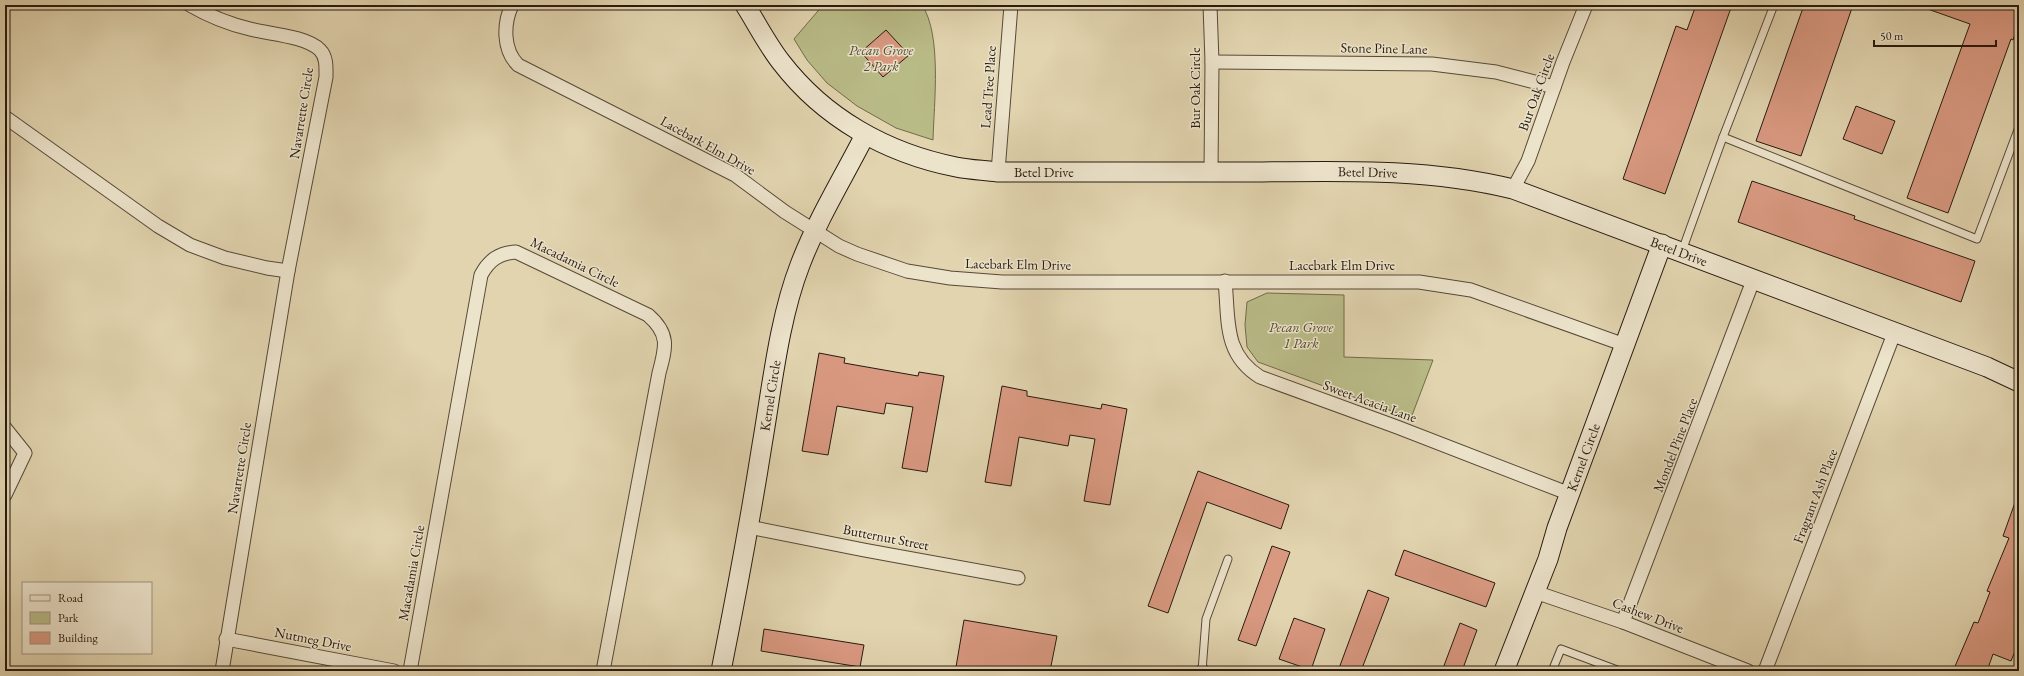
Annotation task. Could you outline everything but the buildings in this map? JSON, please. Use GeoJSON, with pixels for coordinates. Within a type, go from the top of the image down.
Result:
{"type":"FeatureCollection","features":[{"type":"Feature","properties":{"kind":"street","name":"Navarrette Circle"},"geometry":{"type":"LineString","coordinates":[[190,5],[226,22],[299,40],[314,46],[324,56],[326,76],[288,271],[226,639],[222,671]]}},
{"type":"Feature","properties":{"kind":"street","name":"Lacebark Elm Drive"},"geometry":{"type":"LineString","coordinates":[[512,5],[506,21],[506,44],[510,54],[518,65],[735,175],[815,231],[856,254],[907,271],[950,278],[1002,282],[1419,282],[1471,290],[1625,345]]}},
{"type":"Feature","properties":{"kind":"street","name":"Betel Drive"},"geometry":{"type":"LineString","coordinates":[[745,5],[781,62],[808,93],[839,118],[865,135],[909,155],[958,168],[998,172],[1343,171],[1420,173],[1447,176],[1513,189],[1895,331],[2019,382]]}},
{"type":"Feature","properties":{"kind":"street","name":"Lead Tree Place"},"geometry":{"type":"LineString","coordinates":[[998,172],[1011,5]]}},
{"type":"Feature","properties":{"kind":"street","name":"Bur Oak Circle"},"geometry":{"type":"LineString","coordinates":[[1210,5],[1212,62],[1210,172]]}},
{"type":"Feature","properties":{"kind":"street","name":"Bur Oak Circle"},"geometry":{"type":"LineString","coordinates":[[1513,189],[1528,162],[1554,86],[1586,5]]}},
{"type":"Feature","properties":{"kind":"street","name":"Stone Pine Lane"},"geometry":{"type":"LineString","coordinates":[[1212,62],[1432,64],[1496,72],[1554,86]]}},
{"type":"Feature","properties":{"kind":"street"},"geometry":{"type":"LineString","coordinates":[[5,116],[145,217],[190,245],[225,258],[266,268],[288,271]]}},
{"type":"Feature","properties":{"kind":"street","name":"Kernel Circle"},"geometry":{"type":"LineString","coordinates":[[721,671],[749,527],[785,320],[800,265],[815,231],[865,135]]}},
{"type":"Feature","properties":{"kind":"street","name":"Kernel Circle"},"geometry":{"type":"LineString","coordinates":[[1504,671],[1535,592],[1662,244]]}},
{"type":"Feature","properties":{"kind":"street","name":"Macadamia Circle"},"geometry":{"type":"LineString","coordinates":[[410,671],[481,275],[486,266],[497,256],[516,252],[648,315],[663,330],[665,341],[664,352],[603,671]]}},
{"type":"Feature","properties":{"kind":"street","name":"Mondel Pine Place"},"geometry":{"type":"LineString","coordinates":[[1623,622],[1727,355],[1754,278]]}},
{"type":"Feature","properties":{"kind":"street","name":"Sweet Acacia Lane"},"geometry":{"type":"LineString","coordinates":[[1225,281],[1231,340],[1236,355],[1243,365],[1260,378],[1397,427],[1570,494]]}},
{"type":"Feature","properties":{"kind":"street","name":"Fragrant Ash Place"},"geometry":{"type":"LineString","coordinates":[[1765,671],[1895,331]]}},
{"type":"Feature","properties":{"kind":"street"},"geometry":{"type":"LineString","coordinates":[[5,428],[25,453],[5,496]]}},
{"type":"Feature","properties":{"kind":"street","name":"Butternut Street"},"geometry":{"type":"LineString","coordinates":[[749,527],[1018,578]]}},
{"type":"Feature","properties":{"kind":"street","name":"Cashew Drive"},"geometry":{"type":"LineString","coordinates":[[1535,592],[1623,622],[1748,671]]}},
{"type":"Feature","properties":{"kind":"street","name":"Nutmeg Drive"},"geometry":{"type":"LineString","coordinates":[[226,639],[394,671]]}},
{"type":"Feature","properties":{"kind":"lane"},"geometry":{"type":"LineString","coordinates":[[1682,251],[1723,137],[1774,5]]}},
{"type":"Feature","properties":{"kind":"lane"},"geometry":{"type":"LineString","coordinates":[[1723,137],[1977,239],[2019,127]]}},
{"type":"Feature","properties":{"kind":"lane"},"geometry":{"type":"LineString","coordinates":[[1202,671],[1206,619],[1228,559]]}},
{"type":"Feature","properties":{"kind":"lane"},"geometry":{"type":"LineString","coordinates":[[1552,671],[1561,649],[1620,671]]}},
{"type":"Feature","properties":{"kind":"green space","name":"Pecan Grove 2 Park"},"geometry":{"type":"Polygon","coordinates":[[[823,5],[922,5],[928,18],[935,51],[933,140],[896,128],[857,106],[827,83],[807,60],[794,39],[823,5]]]}},
{"type":"Feature","properties":{"kind":"green space","name":"Pecan Grove 1 Park"},"geometry":{"type":"Polygon","coordinates":[[[1267,293],[1344,295],[1344,357],[1433,360],[1411,418],[1258,362],[1247,347],[1245,325],[1247,302],[1267,293]]]}}]}
